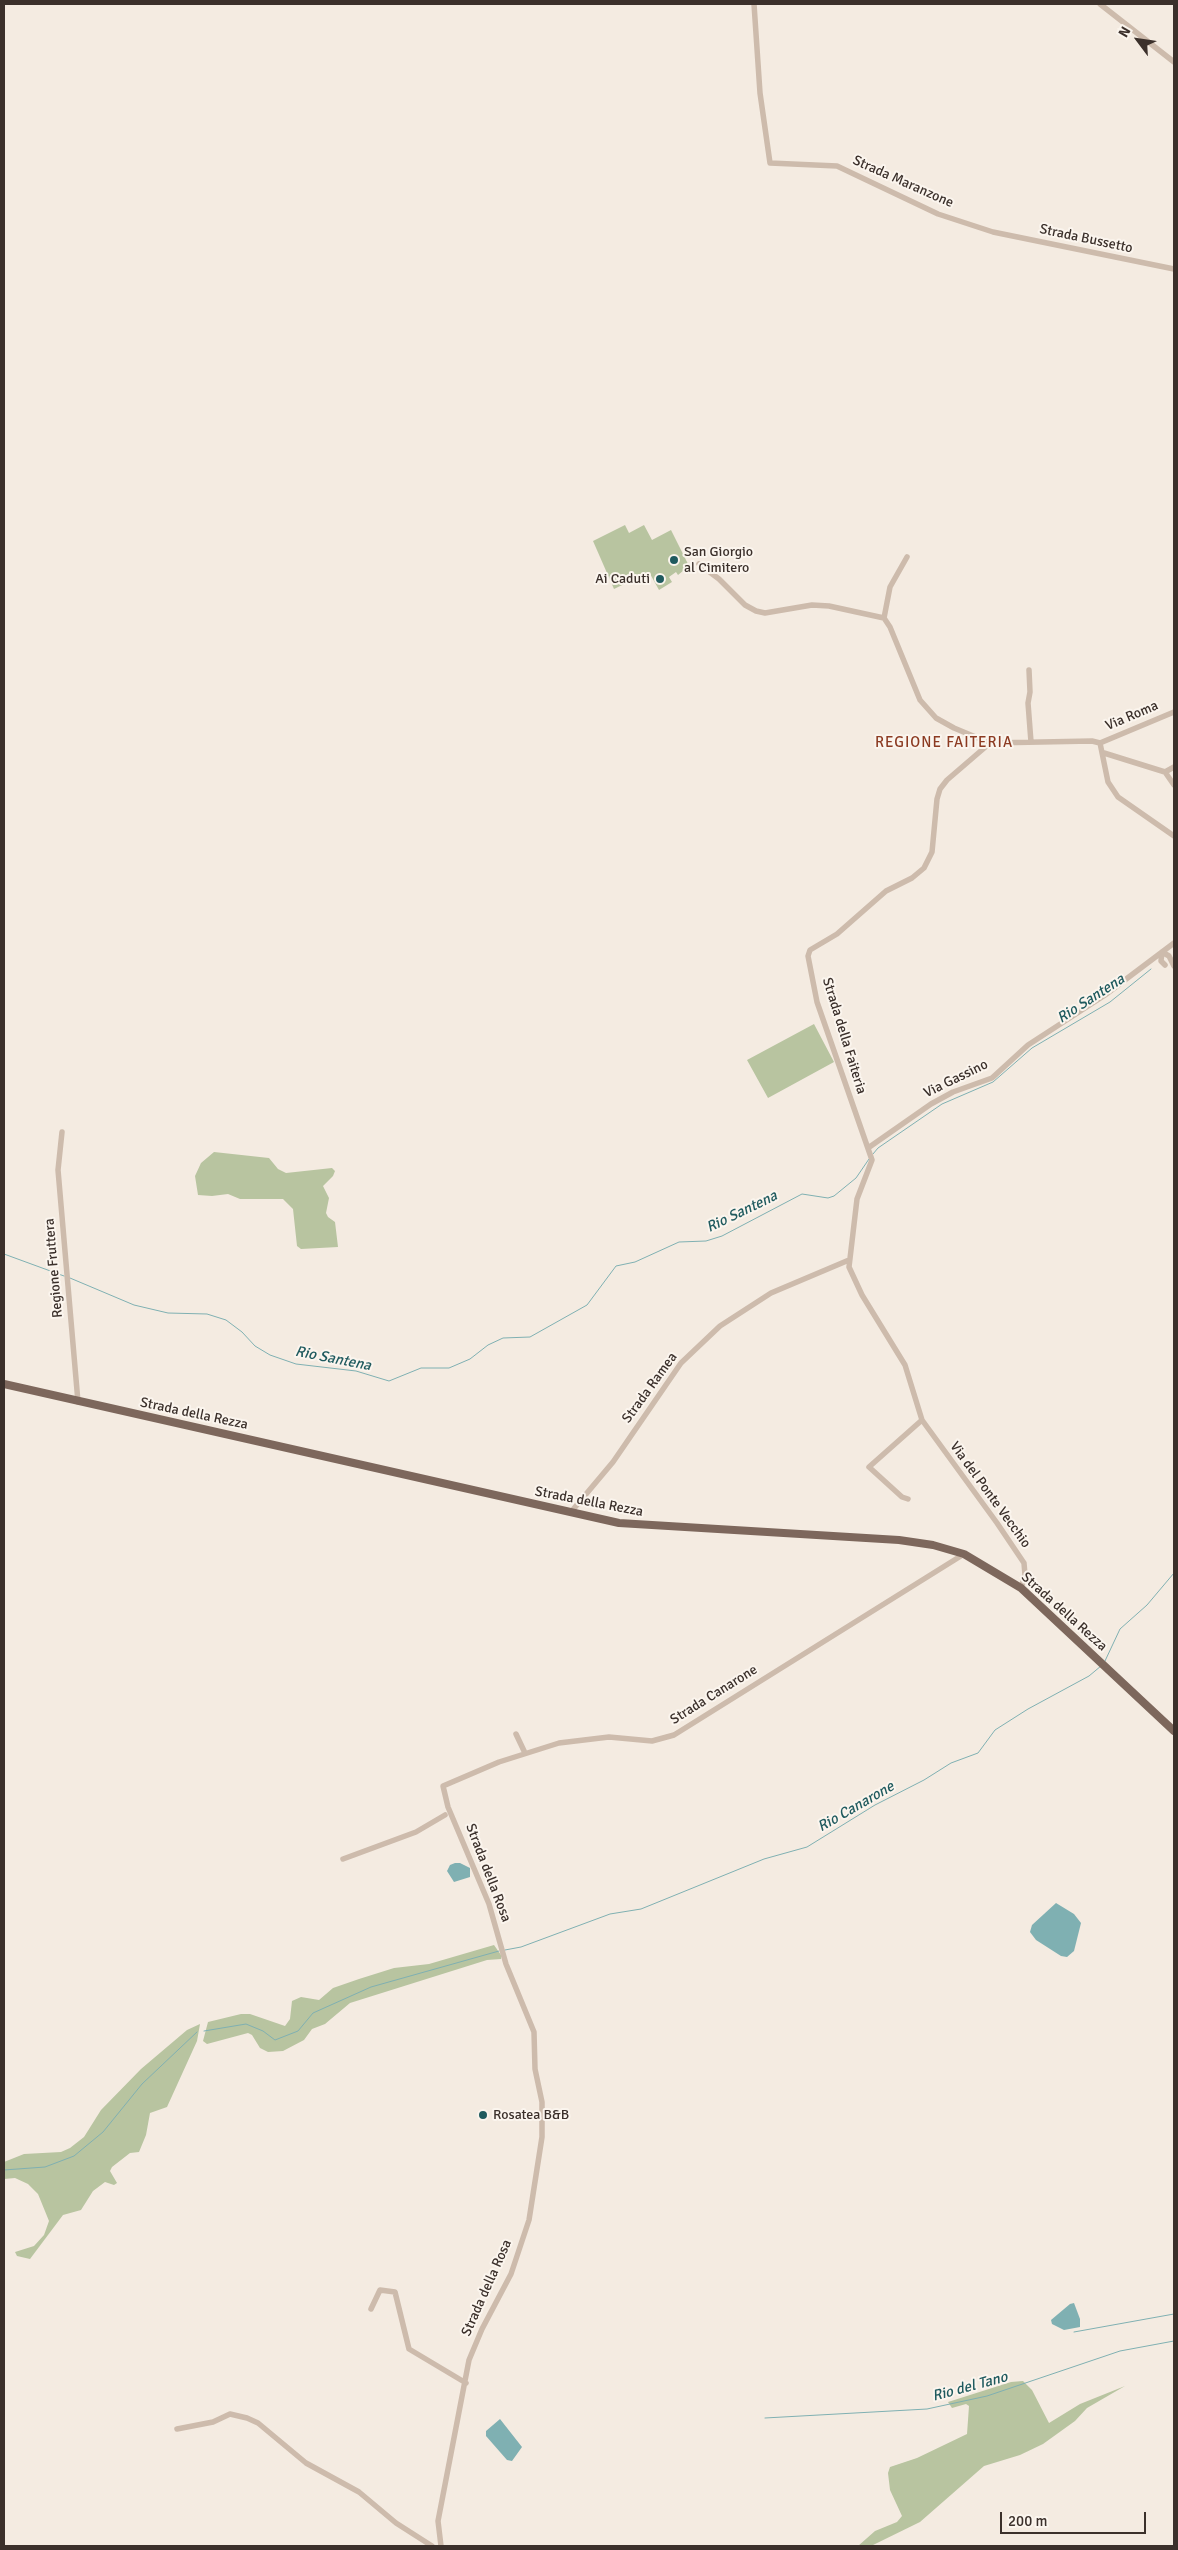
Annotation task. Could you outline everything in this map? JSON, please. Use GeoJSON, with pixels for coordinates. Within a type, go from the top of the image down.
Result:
{"type":"FeatureCollection","features":[{"type":"Feature","properties":{"kind":"main road","name":"Strada della Rezza"},"geometry":{"type":"LineString","coordinates":[[4,1384],[619,1523],[899,1540],[934,1545],[964,1554],[1021,1588],[1174,1731]]}},
{"type":"Feature","properties":{"kind":"street","name":"Strada Maranzone"},"geometry":{"type":"LineString","coordinates":[[754,4],[760,93],[770,163],[837,166],[938,214],[993,232]]}},
{"type":"Feature","properties":{"kind":"street"},"geometry":{"type":"LineString","coordinates":[[1100,4],[1174,62]]}},
{"type":"Feature","properties":{"kind":"street","name":"Strada Bussetto"},"geometry":{"type":"LineString","coordinates":[[993,232],[1174,269]]}},
{"type":"Feature","properties":{"kind":"street"},"geometry":{"type":"LineString","coordinates":[[884,618],[890,587],[907,556]]}},
{"type":"Feature","properties":{"kind":"street"},"geometry":{"type":"LineString","coordinates":[[699,564],[719,579],[744,605],[756,612],[765,613],[812,605],[829,606],[884,618],[890,627],[920,700],[936,718],[954,728],[990,743],[1092,741],[1100,743],[1104,753],[1108,782],[1118,797],[1174,836]]}},
{"type":"Feature","properties":{"kind":"street"},"geometry":{"type":"LineString","coordinates":[[1029,670],[1030,692],[1028,703],[1031,742]]}},
{"type":"Feature","properties":{"kind":"street","name":"Via Roma"},"geometry":{"type":"LineString","coordinates":[[1100,743],[1174,712]]}},
{"type":"Feature","properties":{"kind":"street","name":"Strada della Faiteria"},"geometry":{"type":"LineString","coordinates":[[868,1148],[863,1139],[817,1002],[809,953],[837,934],[886,891],[912,878],[924,868],[932,852],[936,799],[940,789],[947,780],[990,743]]}},
{"type":"Feature","properties":{"kind":"street"},"geometry":{"type":"LineString","coordinates":[[1104,753],[1165,772],[1174,784]]}},
{"type":"Feature","properties":{"kind":"street"},"geometry":{"type":"LineString","coordinates":[[1165,772],[1174,767]]}},
{"type":"Feature","properties":{"kind":"street","name":"Via Gassino"},"geometry":{"type":"LineString","coordinates":[[868,1148],[931,1104],[952,1092],[992,1078],[1028,1045],[1105,995],[1174,943]]}},
{"type":"Feature","properties":{"kind":"street"},"geometry":{"type":"LineString","coordinates":[[1165,964],[1161,961],[1162,952],[1169,956],[1174,966]]}},
{"type":"Feature","properties":{"kind":"street"},"geometry":{"type":"LineString","coordinates":[[1144,966],[1156,963],[1174,966]]}},
{"type":"Feature","properties":{"kind":"street","name":"Regione Fruttera"},"geometry":{"type":"LineString","coordinates":[[62,1132],[58,1170],[78,1402]]}},
{"type":"Feature","properties":{"kind":"street","name":"Via del Ponte Vecchio"},"geometry":{"type":"LineString","coordinates":[[868,1148],[871,1158],[857,1199],[849,1260],[854,1281],[905,1364],[922,1420],[1024,1563],[1025,1575],[1021,1588]]}},
{"type":"Feature","properties":{"kind":"street","name":"Strada Ramea"},"geometry":{"type":"LineString","coordinates":[[570,1512],[613,1462],[681,1363],[720,1326],[744,1308],[771,1293],[849,1260]]}},
{"type":"Feature","properties":{"kind":"street"},"geometry":{"type":"LineString","coordinates":[[908,1499],[902,1497],[869,1467],[922,1420]]}},
{"type":"Feature","properties":{"kind":"street","name":"Strada Canarone"},"geometry":{"type":"LineString","coordinates":[[452,1815],[443,1786],[446,1783],[525,1753],[559,1743],[609,1737],[652,1741],[674,1735],[964,1554]]}},
{"type":"Feature","properties":{"kind":"street"},"geometry":{"type":"LineString","coordinates":[[516,1734],[525,1753]]}},
{"type":"Feature","properties":{"kind":"street","name":"Strada Canarone"},"geometry":{"type":"LineString","coordinates":[[445,1815],[448,1807]]}},
{"type":"Feature","properties":{"kind":"street"},"geometry":{"type":"LineString","coordinates":[[343,1859],[416,1832],[445,1815],[452,1815]]}},
{"type":"Feature","properties":{"kind":"street","name":"Strada della Rosa"},"geometry":{"type":"LineString","coordinates":[[441,2546],[438,2521],[470,2360],[482,2329],[511,2274],[529,2220],[542,2137],[542,2102],[535,2069],[534,2032],[502,1950],[489,1904],[452,1815]]}},
{"type":"Feature","properties":{"kind":"street"},"geometry":{"type":"LineString","coordinates":[[371,2309],[380,2290],[396,2292],[409,2349],[466,2383]]}},
{"type":"Feature","properties":{"kind":"street"},"geometry":{"type":"LineString","coordinates":[[177,2429],[213,2422],[230,2414],[258,2423],[306,2463],[359,2492],[396,2523],[432,2546]]}},
{"type":"Feature","properties":{"kind":"green space"},"geometry":{"type":"Polygon","coordinates":[[[625,525],[629,533],[644,525],[652,540],[671,530],[689,566],[678,575],[676,572],[669,577],[672,582],[659,590],[649,572],[614,589],[593,541],[625,525]]]}},
{"type":"Feature","properties":{"kind":"green space"},"geometry":{"type":"Polygon","coordinates":[[[814,1024],[834,1062],[768,1098],[747,1060],[814,1024]]]}},
{"type":"Feature","properties":{"kind":"green space"},"geometry":{"type":"Polygon","coordinates":[[[214,1152],[269,1158],[278,1169],[286,1173],[332,1168],[335,1171],[333,1176],[323,1186],[329,1198],[326,1213],[335,1222],[338,1247],[301,1249],[297,1246],[293,1209],[283,1199],[240,1199],[228,1194],[198,1195],[195,1176],[201,1163],[214,1152]]]}},
{"type":"Feature","properties":{"kind":"green space"},"geometry":{"type":"Polygon","coordinates":[[[494,1945],[501,1955],[501,1959],[487,1960],[350,2003],[325,2024],[312,2029],[304,2040],[283,2051],[268,2052],[260,2048],[252,2035],[248,2033],[207,2044],[203,2041],[208,2022],[241,2014],[250,2014],[285,2026],[290,2019],[292,2001],[301,1997],[319,2000],[333,1988],[394,1968],[429,1964],[494,1945]]]}},
{"type":"Feature","properties":{"kind":"green space"},"geometry":{"type":"Polygon","coordinates":[[[200,2024],[197,2041],[167,2107],[150,2113],[146,2135],[139,2152],[130,2153],[112,2167],[110,2171],[117,2183],[114,2185],[105,2182],[93,2191],[81,2210],[63,2215],[30,2259],[17,2256],[15,2252],[34,2246],[44,2235],[49,2221],[38,2194],[28,2184],[15,2178],[4,2179],[4,2162],[24,2154],[61,2152],[70,2148],[84,2137],[101,2110],[141,2069],[187,2030],[200,2024]]]}},
{"type":"Feature","properties":{"kind":"green space"},"geometry":{"type":"Polygon","coordinates":[[[1023,2381],[1032,2390],[1049,2423],[1080,2404],[1125,2386],[1087,2408],[1075,2421],[1043,2444],[1020,2455],[984,2466],[920,2522],[871,2546],[858,2546],[875,2531],[897,2522],[902,2516],[890,2490],[888,2473],[890,2467],[917,2458],[967,2434],[969,2406],[966,2404],[952,2408],[948,2402],[1011,2382],[1023,2381]]]}},
{"type":"Feature","properties":{"kind":"water"},"geometry":{"type":"Polygon","coordinates":[[[460,1863],[470,1868],[470,1877],[454,1882],[447,1871],[450,1865],[460,1863]]]}},
{"type":"Feature","properties":{"kind":"water"},"geometry":{"type":"Polygon","coordinates":[[[1056,1903],[1074,1914],[1081,1923],[1074,1951],[1067,1957],[1061,1956],[1036,1940],[1030,1932],[1032,1925],[1056,1903]]]}},
{"type":"Feature","properties":{"kind":"water"},"geometry":{"type":"Polygon","coordinates":[[[1074,2303],[1080,2319],[1080,2327],[1064,2330],[1052,2324],[1051,2320],[1070,2304],[1074,2303]]]}},
{"type":"Feature","properties":{"kind":"water"},"geometry":{"type":"Polygon","coordinates":[[[500,2419],[522,2447],[512,2461],[507,2460],[486,2436],[486,2431],[500,2419]]]}},
{"type":"Feature","properties":{"kind":"waterway","name":"Rio Santena"},"geometry":{"type":"LineString","coordinates":[[873,1154],[878,1148],[942,1104],[993,1082],[1032,1048],[1110,1002],[1151,969]]}},
{"type":"Feature","properties":{"kind":"waterway","name":"Rio Santena"},"geometry":{"type":"LineString","coordinates":[[70,1278],[134,1305],[168,1313],[207,1314],[226,1320],[242,1332],[255,1346],[270,1355],[296,1364],[356,1371],[389,1381],[421,1368],[449,1368],[470,1359],[488,1345],[503,1338],[530,1337],[587,1305],[616,1266],[635,1262],[679,1242],[706,1241],[722,1236],[802,1194],[828,1198],[834,1196],[856,1178],[869,1159]]}},
{"type":"Feature","properties":{"kind":"waterway","name":"Rio Santena"},"geometry":{"type":"LineString","coordinates":[[4,1254],[64,1276]]}},
{"type":"Feature","properties":{"kind":"waterway","name":"Rio Canarone"},"geometry":{"type":"LineString","coordinates":[[1105,1661],[1120,1629],[1147,1605],[1174,1573]]}},
{"type":"Feature","properties":{"kind":"waterway","name":"Rio Canarone"},"geometry":{"type":"LineString","coordinates":[[505,1950],[521,1947],[610,1914],[641,1909],[764,1859],[807,1847],[875,1805],[924,1780],[951,1763],[978,1753],[995,1730],[1028,1709],[1089,1676],[1101,1666]]}},
{"type":"Feature","properties":{"kind":"waterway"},"geometry":{"type":"LineString","coordinates":[[204,2031],[246,2024],[263,2031],[275,2040],[298,2031],[313,2013],[371,1987],[499,1951]]}},
{"type":"Feature","properties":{"kind":"waterway"},"geometry":{"type":"LineString","coordinates":[[4,2170],[45,2167],[74,2156],[103,2132],[142,2084],[197,2032]]}},
{"type":"Feature","properties":{"kind":"waterway"},"geometry":{"type":"LineString","coordinates":[[1074,2332],[1174,2314]]}},
{"type":"Feature","properties":{"kind":"waterway","name":"Rio del Tano"},"geometry":{"type":"LineString","coordinates":[[765,2418],[927,2409],[987,2396],[1120,2351],[1174,2341]]}},
{"type":"Feature","properties":{"kind":"place","name":"San Giorgio al Cimitero"},"geometry":{"type":"Point","coordinates":[674,560]}},
{"type":"Feature","properties":{"kind":"place","name":"Ai Caduti"},"geometry":{"type":"Point","coordinates":[660,579]}},
{"type":"Feature","properties":{"kind":"place","name":"Rosatea B&B"},"geometry":{"type":"Point","coordinates":[483,2115]}},
{"type":"Feature","properties":{"kind":"district","name":"REGIONE FAITERIA"},"geometry":{"type":"Point","coordinates":[944,743]}}]}
